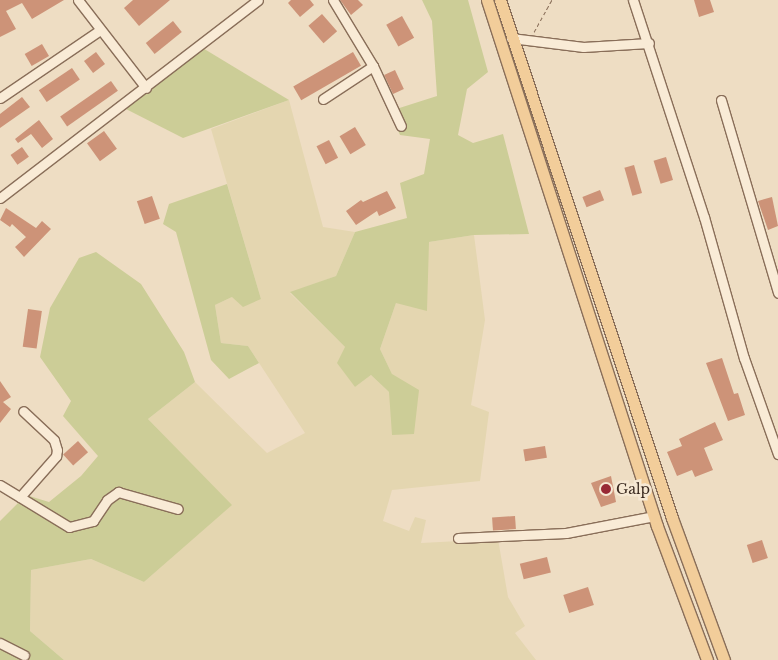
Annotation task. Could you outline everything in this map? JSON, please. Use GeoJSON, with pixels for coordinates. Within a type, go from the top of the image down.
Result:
{"type":"FeatureCollection","features":[{"type":"Feature","properties":{"kind":"main road"},"geometry":{"type":"LineString","coordinates":[[487,0],[654,516],[707,660]]}},
{"type":"Feature","properties":{"kind":"main road"},"geometry":{"type":"LineString","coordinates":[[500,0],[516,39],[672,518],[724,660]]}},
{"type":"Feature","properties":{"kind":"street"},"geometry":{"type":"LineString","coordinates":[[78,0],[146,88]]}},
{"type":"Feature","properties":{"kind":"street"},"geometry":{"type":"LineString","coordinates":[[0,198],[146,88],[258,0]]}},
{"type":"Feature","properties":{"kind":"street"},"geometry":{"type":"LineString","coordinates":[[333,0],[373,66],[401,126]]}},
{"type":"Feature","properties":{"kind":"street"},"geometry":{"type":"LineString","coordinates":[[633,0],[649,43],[744,358],[778,454]]}},
{"type":"Feature","properties":{"kind":"street"},"geometry":{"type":"LineString","coordinates":[[0,98],[100,30]]}},
{"type":"Feature","properties":{"kind":"street"},"geometry":{"type":"LineString","coordinates":[[516,39],[583,47],[649,43]]}},
{"type":"Feature","properties":{"kind":"street"},"geometry":{"type":"LineString","coordinates":[[323,98],[373,66]]}},
{"type":"Feature","properties":{"kind":"street"},"geometry":{"type":"LineString","coordinates":[[722,100],[778,293]]}},
{"type":"Feature","properties":{"kind":"street"},"geometry":{"type":"LineString","coordinates":[[20,497],[56,456],[57,450],[54,440],[23,411]]}},
{"type":"Feature","properties":{"kind":"street"},"geometry":{"type":"LineString","coordinates":[[0,485],[69,527],[93,521],[107,500],[118,492],[178,509]]}},
{"type":"Feature","properties":{"kind":"street"},"geometry":{"type":"LineString","coordinates":[[458,538],[566,533],[654,516]]}},
{"type":"Feature","properties":{"kind":"street"},"geometry":{"type":"LineString","coordinates":[[0,643],[24,655]]}},
{"type":"Feature","properties":{"kind":"path"},"geometry":{"type":"LineString","coordinates":[[516,39],[535,32],[552,0]]}},
{"type":"Feature","properties":{"kind":"shaded area"},"geometry":{"type":"Polygon","coordinates":[[[289,100],[323,227],[355,232],[336,276],[290,293],[345,347],[355,387],[371,375],[389,392],[392,374],[380,349],[396,303],[429,242],[474,235],[485,320],[471,405],[489,412],[480,481],[392,490],[383,521],[409,531],[415,517],[426,520],[421,543],[498,539],[508,597],[525,626],[515,633],[536,660],[64,660],[30,631],[31,570],[91,559],[144,582],[231,505],[148,419],[195,382],[267,453],[305,433],[248,346],[221,343],[215,305],[232,297],[261,299],[211,129],[289,100]]]}},
{"type":"Feature","properties":{"kind":"green space"},"geometry":{"type":"Polygon","coordinates":[[[422,0],[468,0],[488,72],[467,89],[458,135],[473,143],[503,134],[529,234],[474,235],[429,242],[427,311],[396,303],[380,349],[392,374],[419,390],[414,434],[392,435],[389,392],[371,375],[355,387],[337,363],[345,347],[290,292],[336,276],[355,232],[407,218],[400,183],[424,174],[430,139],[400,135],[390,111],[437,96],[432,21],[422,0]]]}},
{"type":"Feature","properties":{"kind":"green space"},"geometry":{"type":"Polygon","coordinates":[[[201,47],[289,100],[183,138],[122,107],[201,47]]]}},
{"type":"Feature","properties":{"kind":"green space"},"geometry":{"type":"Polygon","coordinates":[[[227,184],[261,299],[243,307],[232,297],[215,305],[221,343],[248,346],[259,363],[229,379],[211,360],[176,232],[163,224],[169,204],[227,184]]]}},
{"type":"Feature","properties":{"kind":"green space"},"geometry":{"type":"Polygon","coordinates":[[[96,252],[141,284],[184,352],[195,382],[148,419],[232,505],[144,582],[91,559],[31,570],[30,631],[64,660],[0,660],[0,521],[26,495],[49,502],[81,476],[98,456],[63,416],[71,401],[40,357],[50,308],[79,258],[96,252]]]}},
{"type":"Feature","properties":{"kind":"building"},"geometry":{"type":"Polygon","coordinates":[[[0,0],[64,0],[32,19],[22,3],[6,11],[16,29],[0,37],[0,0]]]}},
{"type":"Feature","properties":{"kind":"building"},"geometry":{"type":"Polygon","coordinates":[[[133,0],[170,0],[139,26],[124,8],[133,0]]]}},
{"type":"Feature","properties":{"kind":"building"},"geometry":{"type":"Polygon","coordinates":[[[291,0],[310,0],[314,5],[300,17],[288,3],[291,0]]]}},
{"type":"Feature","properties":{"kind":"building"},"geometry":{"type":"Polygon","coordinates":[[[340,0],[358,0],[363,5],[351,15],[340,0]]]}},
{"type":"Feature","properties":{"kind":"building"},"geometry":{"type":"Polygon","coordinates":[[[694,0],[710,0],[714,12],[699,17],[694,0]]]}},
{"type":"Feature","properties":{"kind":"building"},"geometry":{"type":"Polygon","coordinates":[[[322,14],[337,31],[324,43],[308,26],[322,14]]]}},
{"type":"Feature","properties":{"kind":"building"},"geometry":{"type":"Polygon","coordinates":[[[402,16],[414,38],[398,47],[386,25],[402,16]]]}},
{"type":"Feature","properties":{"kind":"building"},"geometry":{"type":"Polygon","coordinates":[[[173,21],[182,32],[155,54],[146,43],[173,21]]]}},
{"type":"Feature","properties":{"kind":"building"},"geometry":{"type":"Polygon","coordinates":[[[42,44],[49,56],[32,66],[25,54],[42,44]]]}},
{"type":"Feature","properties":{"kind":"building"},"geometry":{"type":"Polygon","coordinates":[[[96,52],[105,64],[93,73],[84,61],[96,52]]]}},
{"type":"Feature","properties":{"kind":"building"},"geometry":{"type":"Polygon","coordinates":[[[353,52],[361,66],[301,100],[293,86],[353,52]]]}},
{"type":"Feature","properties":{"kind":"building"},"geometry":{"type":"Polygon","coordinates":[[[72,68],[80,80],[47,102],[39,90],[72,68]]]}},
{"type":"Feature","properties":{"kind":"building"},"geometry":{"type":"Polygon","coordinates":[[[395,70],[404,89],[393,94],[384,75],[395,70]]]}},
{"type":"Feature","properties":{"kind":"building"},"geometry":{"type":"Polygon","coordinates":[[[111,81],[118,91],[67,126],[60,117],[111,81]]]}},
{"type":"Feature","properties":{"kind":"building"},"geometry":{"type":"Polygon","coordinates":[[[22,97],[30,107],[0,128],[0,114],[22,97]]]}},
{"type":"Feature","properties":{"kind":"building"},"geometry":{"type":"Polygon","coordinates":[[[39,120],[53,139],[42,148],[31,134],[18,143],[15,139],[39,120]]]}},
{"type":"Feature","properties":{"kind":"building"},"geometry":{"type":"Polygon","coordinates":[[[355,127],[366,145],[350,154],[340,136],[355,127]]]}},
{"type":"Feature","properties":{"kind":"building"},"geometry":{"type":"Polygon","coordinates":[[[104,131],[117,149],[100,161],[87,143],[104,131]]]}},
{"type":"Feature","properties":{"kind":"building"},"geometry":{"type":"Polygon","coordinates":[[[329,140],[338,158],[326,164],[317,146],[329,140]]]}},
{"type":"Feature","properties":{"kind":"building"},"geometry":{"type":"Polygon","coordinates":[[[22,147],[29,157],[17,165],[11,155],[22,147]]]}},
{"type":"Feature","properties":{"kind":"building"},"geometry":{"type":"Polygon","coordinates":[[[666,157],[673,180],[661,184],[654,161],[666,157]]]}},
{"type":"Feature","properties":{"kind":"building"},"geometry":{"type":"Polygon","coordinates":[[[634,165],[642,193],[632,196],[624,168],[634,165]]]}},
{"type":"Feature","properties":{"kind":"building"},"geometry":{"type":"Polygon","coordinates":[[[600,190],[604,200],[587,207],[582,197],[600,190]]]}},
{"type":"Feature","properties":{"kind":"building"},"geometry":{"type":"Polygon","coordinates":[[[387,191],[396,208],[379,216],[377,211],[356,225],[346,211],[361,200],[363,202],[387,191]]]}},
{"type":"Feature","properties":{"kind":"building"},"geometry":{"type":"Polygon","coordinates":[[[152,196],[160,219],[145,224],[137,201],[152,196]]]}},
{"type":"Feature","properties":{"kind":"building"},"geometry":{"type":"Polygon","coordinates":[[[772,197],[778,226],[768,230],[758,201],[772,197]]]}},
{"type":"Feature","properties":{"kind":"building"},"geometry":{"type":"Polygon","coordinates":[[[6,208],[36,228],[42,221],[51,229],[24,257],[15,247],[26,237],[12,224],[10,227],[0,220],[6,208]]]}},
{"type":"Feature","properties":{"kind":"building"},"geometry":{"type":"Polygon","coordinates":[[[28,309],[42,311],[37,349],[23,347],[28,309]]]}},
{"type":"Feature","properties":{"kind":"building"},"geometry":{"type":"Polygon","coordinates":[[[722,358],[734,394],[738,393],[745,415],[728,421],[706,363],[722,358]]]}},
{"type":"Feature","properties":{"kind":"building"},"geometry":{"type":"Polygon","coordinates":[[[0,381],[11,397],[3,402],[11,409],[0,423],[0,381]]]}},
{"type":"Feature","properties":{"kind":"building"},"geometry":{"type":"Polygon","coordinates":[[[715,422],[723,440],[704,448],[713,470],[695,477],[692,470],[677,476],[667,452],[682,446],[679,439],[715,422]]]}},
{"type":"Feature","properties":{"kind":"building"},"geometry":{"type":"Polygon","coordinates":[[[78,441],[88,452],[73,466],[63,454],[78,441]]]}},
{"type":"Feature","properties":{"kind":"building"},"geometry":{"type":"Polygon","coordinates":[[[545,446],[547,458],[525,461],[523,449],[545,446]]]}},
{"type":"Feature","properties":{"kind":"building"},"geometry":{"type":"Polygon","coordinates":[[[611,476],[616,502],[601,507],[591,483],[611,476]]]}},
{"type":"Feature","properties":{"kind":"building"},"geometry":{"type":"Polygon","coordinates":[[[515,516],[516,529],[493,531],[492,518],[515,516]]]}},
{"type":"Feature","properties":{"kind":"building"},"geometry":{"type":"Polygon","coordinates":[[[762,540],[768,558],[753,563],[747,545],[762,540]]]}},
{"type":"Feature","properties":{"kind":"building"},"geometry":{"type":"Polygon","coordinates":[[[547,557],[551,573],[524,579],[520,564],[547,557]]]}},
{"type":"Feature","properties":{"kind":"building"},"geometry":{"type":"Polygon","coordinates":[[[588,587],[594,605],[569,613],[563,595],[588,587]]]}},
{"type":"Feature","properties":{"kind":"place","name":"Galp"},"geometry":{"type":"Point","coordinates":[606,489]}}]}
